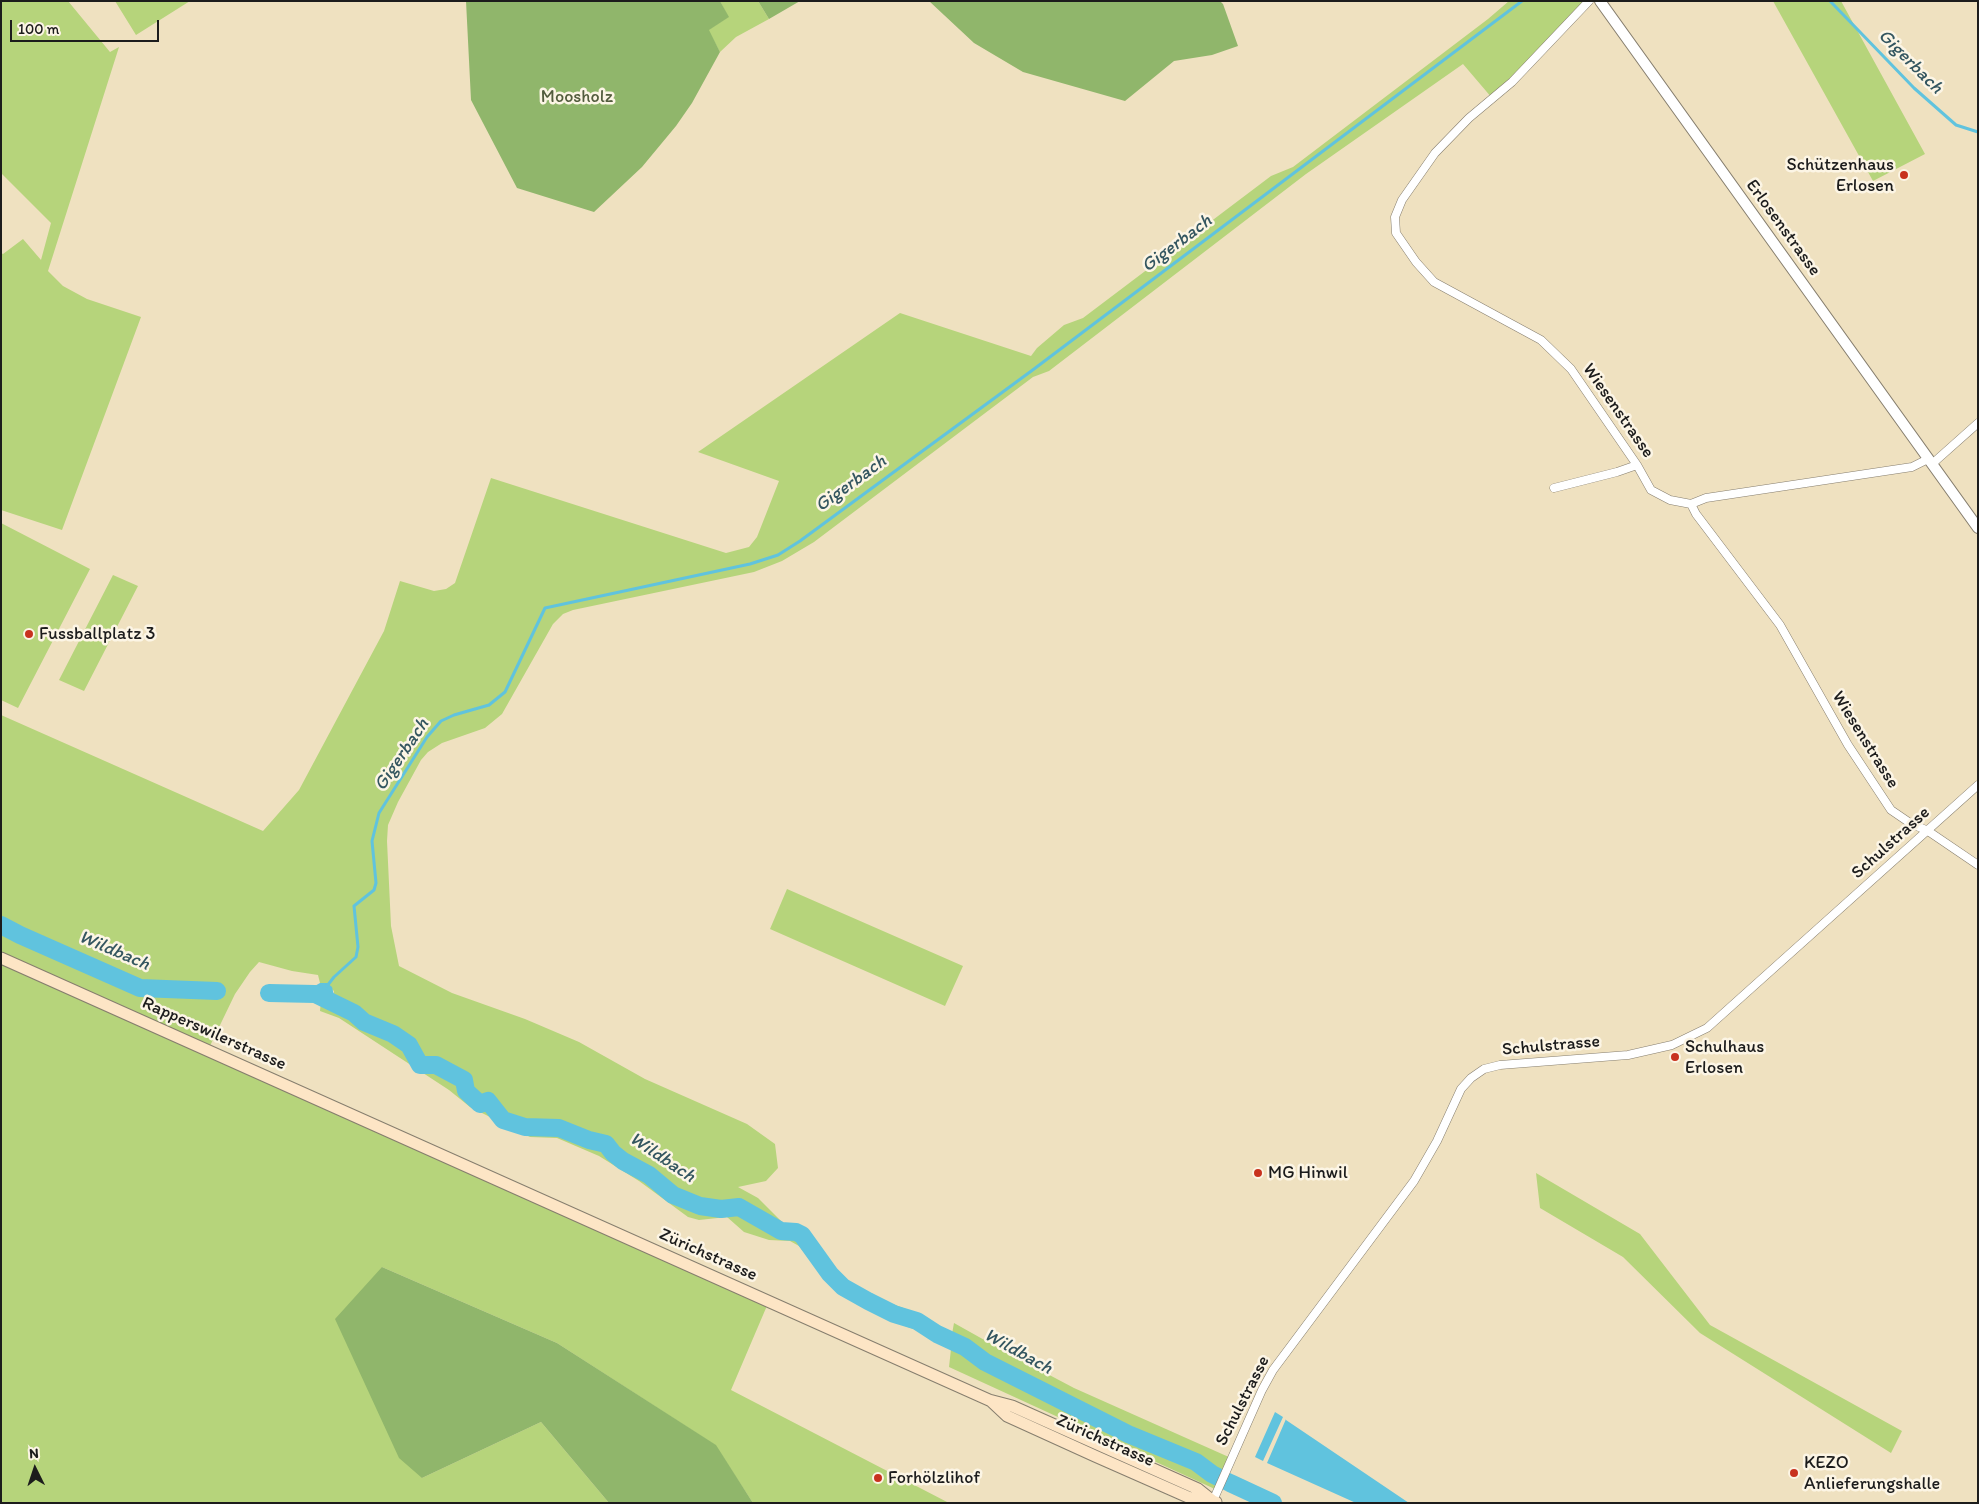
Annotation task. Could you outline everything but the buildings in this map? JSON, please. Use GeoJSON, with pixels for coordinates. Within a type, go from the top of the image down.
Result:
{"type":"FeatureCollection","features":[{"type":"Feature","properties":{"kind":"main road","name":"Rapperswilerstrasse"},"geometry":{"type":"LineString","coordinates":[[1,958],[412,1141]]}},
{"type":"Feature","properties":{"kind":"main road","name":"Zürichstrasse"},"geometry":{"type":"LineString","coordinates":[[412,1141],[989,1400],[1008,1416],[1095,1456],[1188,1497],[1214,1502]]}},
{"type":"Feature","properties":{"kind":"street","name":"Wiesenstrasse"},"geometry":{"type":"LineString","coordinates":[[1589,1],[1512,82],[1470,118],[1435,153],[1402,200],[1395,217],[1396,233],[1407,251],[1434,282],[1541,340],[1571,369],[1637,465],[1651,490],[1670,500],[1690,504],[1780,625],[1848,745],[1891,810],[1910,824],[1928,831],[1978,865]]}},
{"type":"Feature","properties":{"kind":"street","name":"Erlosenstrasse"},"geometry":{"type":"LineString","coordinates":[[1600,1],[1978,528]]}},
{"type":"Feature","properties":{"kind":"street"},"geometry":{"type":"LineString","coordinates":[[1690,504],[1706,498],[1912,467],[1930,461],[1978,423]]}},
{"type":"Feature","properties":{"kind":"street"},"geometry":{"type":"LineString","coordinates":[[1554,488],[1618,472],[1637,465]]}},
{"type":"Feature","properties":{"kind":"street","name":"Schulstrasse"},"geometry":{"type":"LineString","coordinates":[[1214,1502],[1220,1484],[1262,1390],[1273,1370],[1414,1180],[1437,1141],[1461,1089],[1471,1078],[1484,1069],[1500,1065],[1628,1055],[1672,1045],[1706,1028],[1978,786]]}},
{"type":"Feature","properties":{"kind":"green space"},"geometry":{"type":"Polygon","coordinates":[[[1,1],[68,1],[110,52],[119,47],[48,271],[63,286],[87,299],[141,317],[62,530],[1,510],[1,253],[3,254],[23,239],[41,260],[51,223],[1,173],[1,1]]]}},
{"type":"Feature","properties":{"kind":"green space"},"geometry":{"type":"Polygon","coordinates":[[[115,1],[190,1],[136,35],[115,1]]]}},
{"type":"Feature","properties":{"kind":"green space","name":"Moosholz"},"geometry":{"type":"Polygon","coordinates":[[[466,1],[720,1],[729,17],[709,30],[720,52],[692,103],[676,126],[642,167],[594,212],[517,188],[471,100],[466,1]]]}},
{"type":"Feature","properties":{"kind":"green space"},"geometry":{"type":"Polygon","coordinates":[[[720,1],[758,1],[769,19],[736,37],[720,52],[708,30],[728,17],[720,1]]]}},
{"type":"Feature","properties":{"kind":"green space"},"geometry":{"type":"Polygon","coordinates":[[[758,1],[800,1],[769,19],[758,1]]]}},
{"type":"Feature","properties":{"kind":"green space"},"geometry":{"type":"Polygon","coordinates":[[[929,1],[1220,1],[1223,4],[1238,46],[1212,55],[1174,61],[1125,101],[1023,72],[974,43],[929,1]]]}},
{"type":"Feature","properties":{"kind":"green space"},"geometry":{"type":"Polygon","coordinates":[[[1509,1],[1589,1],[1492,98],[1463,64],[1306,174],[1049,371],[1033,377],[814,542],[782,561],[754,572],[573,610],[563,614],[553,624],[502,714],[485,728],[442,743],[428,752],[421,760],[388,825],[391,926],[399,966],[452,993],[525,1019],[579,1042],[645,1079],[747,1124],[775,1144],[778,1168],[766,1181],[738,1187],[758,1198],[785,1225],[799,1227],[813,1240],[842,1277],[882,1300],[922,1315],[952,1334],[954,1323],[1074,1388],[1231,1458],[1217,1490],[949,1367],[951,1349],[929,1335],[900,1324],[839,1292],[816,1268],[799,1246],[790,1241],[769,1240],[744,1232],[727,1217],[699,1220],[688,1217],[639,1181],[599,1156],[557,1138],[530,1137],[470,1107],[449,1090],[339,1018],[320,1011],[321,1000],[330,1003],[335,999],[334,991],[324,983],[320,983],[318,975],[292,971],[259,962],[235,994],[208,1050],[412,1141],[502,1176],[769,1301],[731,1390],[949,1503],[753,1503],[715,1445],[557,1343],[382,1267],[422,1478],[541,1422],[609,1503],[1,1503],[1,715],[263,831],[299,790],[384,631],[400,581],[434,591],[446,589],[455,583],[491,478],[726,553],[749,547],[757,537],[779,481],[698,452],[900,313],[1031,356],[1037,348],[1064,325],[1083,318],[1271,176],[1293,167],[1509,1]]]}},
{"type":"Feature","properties":{"kind":"green space"},"geometry":{"type":"Polygon","coordinates":[[[1773,1],[1841,1],[1925,154],[1873,181],[1773,1]]]}},
{"type":"Feature","properties":{"kind":"green space","name":"Fussballplatz 3"},"geometry":{"type":"Polygon","coordinates":[[[1,523],[90,569],[18,708],[1,700],[1,523]]]}},
{"type":"Feature","properties":{"kind":"green space"},"geometry":{"type":"Polygon","coordinates":[[[113,575],[138,586],[84,691],[59,680],[113,575]]]}},
{"type":"Feature","properties":{"kind":"green space"},"geometry":{"type":"Polygon","coordinates":[[[787,889],[963,966],[945,1006],[770,929],[787,889]]]}},
{"type":"Feature","properties":{"kind":"green space"},"geometry":{"type":"Polygon","coordinates":[[[1536,1173],[1640,1234],[1710,1325],[1902,1431],[1891,1453],[1700,1333],[1623,1257],[1540,1208],[1536,1173]]]}},
{"type":"Feature","properties":{"kind":"green space"},"geometry":{"type":"Polygon","coordinates":[[[382,1267],[557,1343],[716,1445],[753,1503],[609,1503],[541,1422],[422,1478],[399,1458],[335,1319],[382,1267]]]}},
{"type":"Feature","properties":{"kind":"water"},"geometry":{"type":"Polygon","coordinates":[[[320,983],[327,983],[332,987],[334,995],[333,1004],[324,1000],[312,1000],[313,987],[320,983]]]}},
{"type":"Feature","properties":{"kind":"water"},"geometry":{"type":"Polygon","coordinates":[[[1275,1412],[1283,1417],[1263,1461],[1255,1457],[1275,1412]]]}},
{"type":"Feature","properties":{"kind":"water"},"geometry":{"type":"Polygon","coordinates":[[[1286,1419],[1409,1503],[1356,1503],[1267,1463],[1286,1419]]]}},
{"type":"Feature","properties":{"kind":"waterway","name":"Gigerbach"},"geometry":{"type":"LineString","coordinates":[[327,986],[356,957],[358,947],[354,906],[374,890],[376,883],[372,841],[379,813],[427,737],[441,721],[454,715],[489,705],[505,692],[545,608],[750,564],[778,555],[800,541],[1034,369],[1522,1]]}},
{"type":"Feature","properties":{"kind":"waterway","name":"Gigerbach"},"geometry":{"type":"LineString","coordinates":[[1830,1],[1914,88],[1956,125],[1978,132]]}},
{"type":"Feature","properties":{"kind":"waterway","name":"Wildbach"},"geometry":{"type":"LineString","coordinates":[[1,925],[140,988],[217,991]]}},
{"type":"Feature","properties":{"kind":"waterway","name":"Wildbach"},"geometry":{"type":"LineString","coordinates":[[269,993],[315,994],[354,1013],[364,1022],[393,1034],[409,1045],[420,1065],[436,1065],[464,1080],[466,1091],[480,1104],[488,1101],[503,1120],[525,1127],[559,1128],[589,1140],[606,1144],[623,1161],[649,1175],[673,1195],[700,1206],[721,1209],[739,1207],[781,1231],[796,1232],[802,1235],[830,1274],[843,1287],[894,1314],[917,1321],[937,1334],[965,1347],[985,1362],[1128,1434],[1196,1462],[1212,1474],[1273,1503]]}},
{"type":"Feature","properties":{"kind":"place","name":"Schützenhaus Erlosen"},"geometry":{"type":"Point","coordinates":[1904,175]}},
{"type":"Feature","properties":{"kind":"place","name":"Fussballplatz 3"},"geometry":{"type":"Point","coordinates":[29,634]}},
{"type":"Feature","properties":{"kind":"place","name":"Schulhaus Erlosen"},"geometry":{"type":"Point","coordinates":[1675,1057]}},
{"type":"Feature","properties":{"kind":"place","name":"MG Hinwil"},"geometry":{"type":"Point","coordinates":[1258,1173]}},
{"type":"Feature","properties":{"kind":"place","name":"KEZO Anlieferungshalle"},"geometry":{"type":"Point","coordinates":[1794,1473]}},
{"type":"Feature","properties":{"kind":"place","name":"Forhölzlihof"},"geometry":{"type":"Point","coordinates":[878,1478]}}]}
